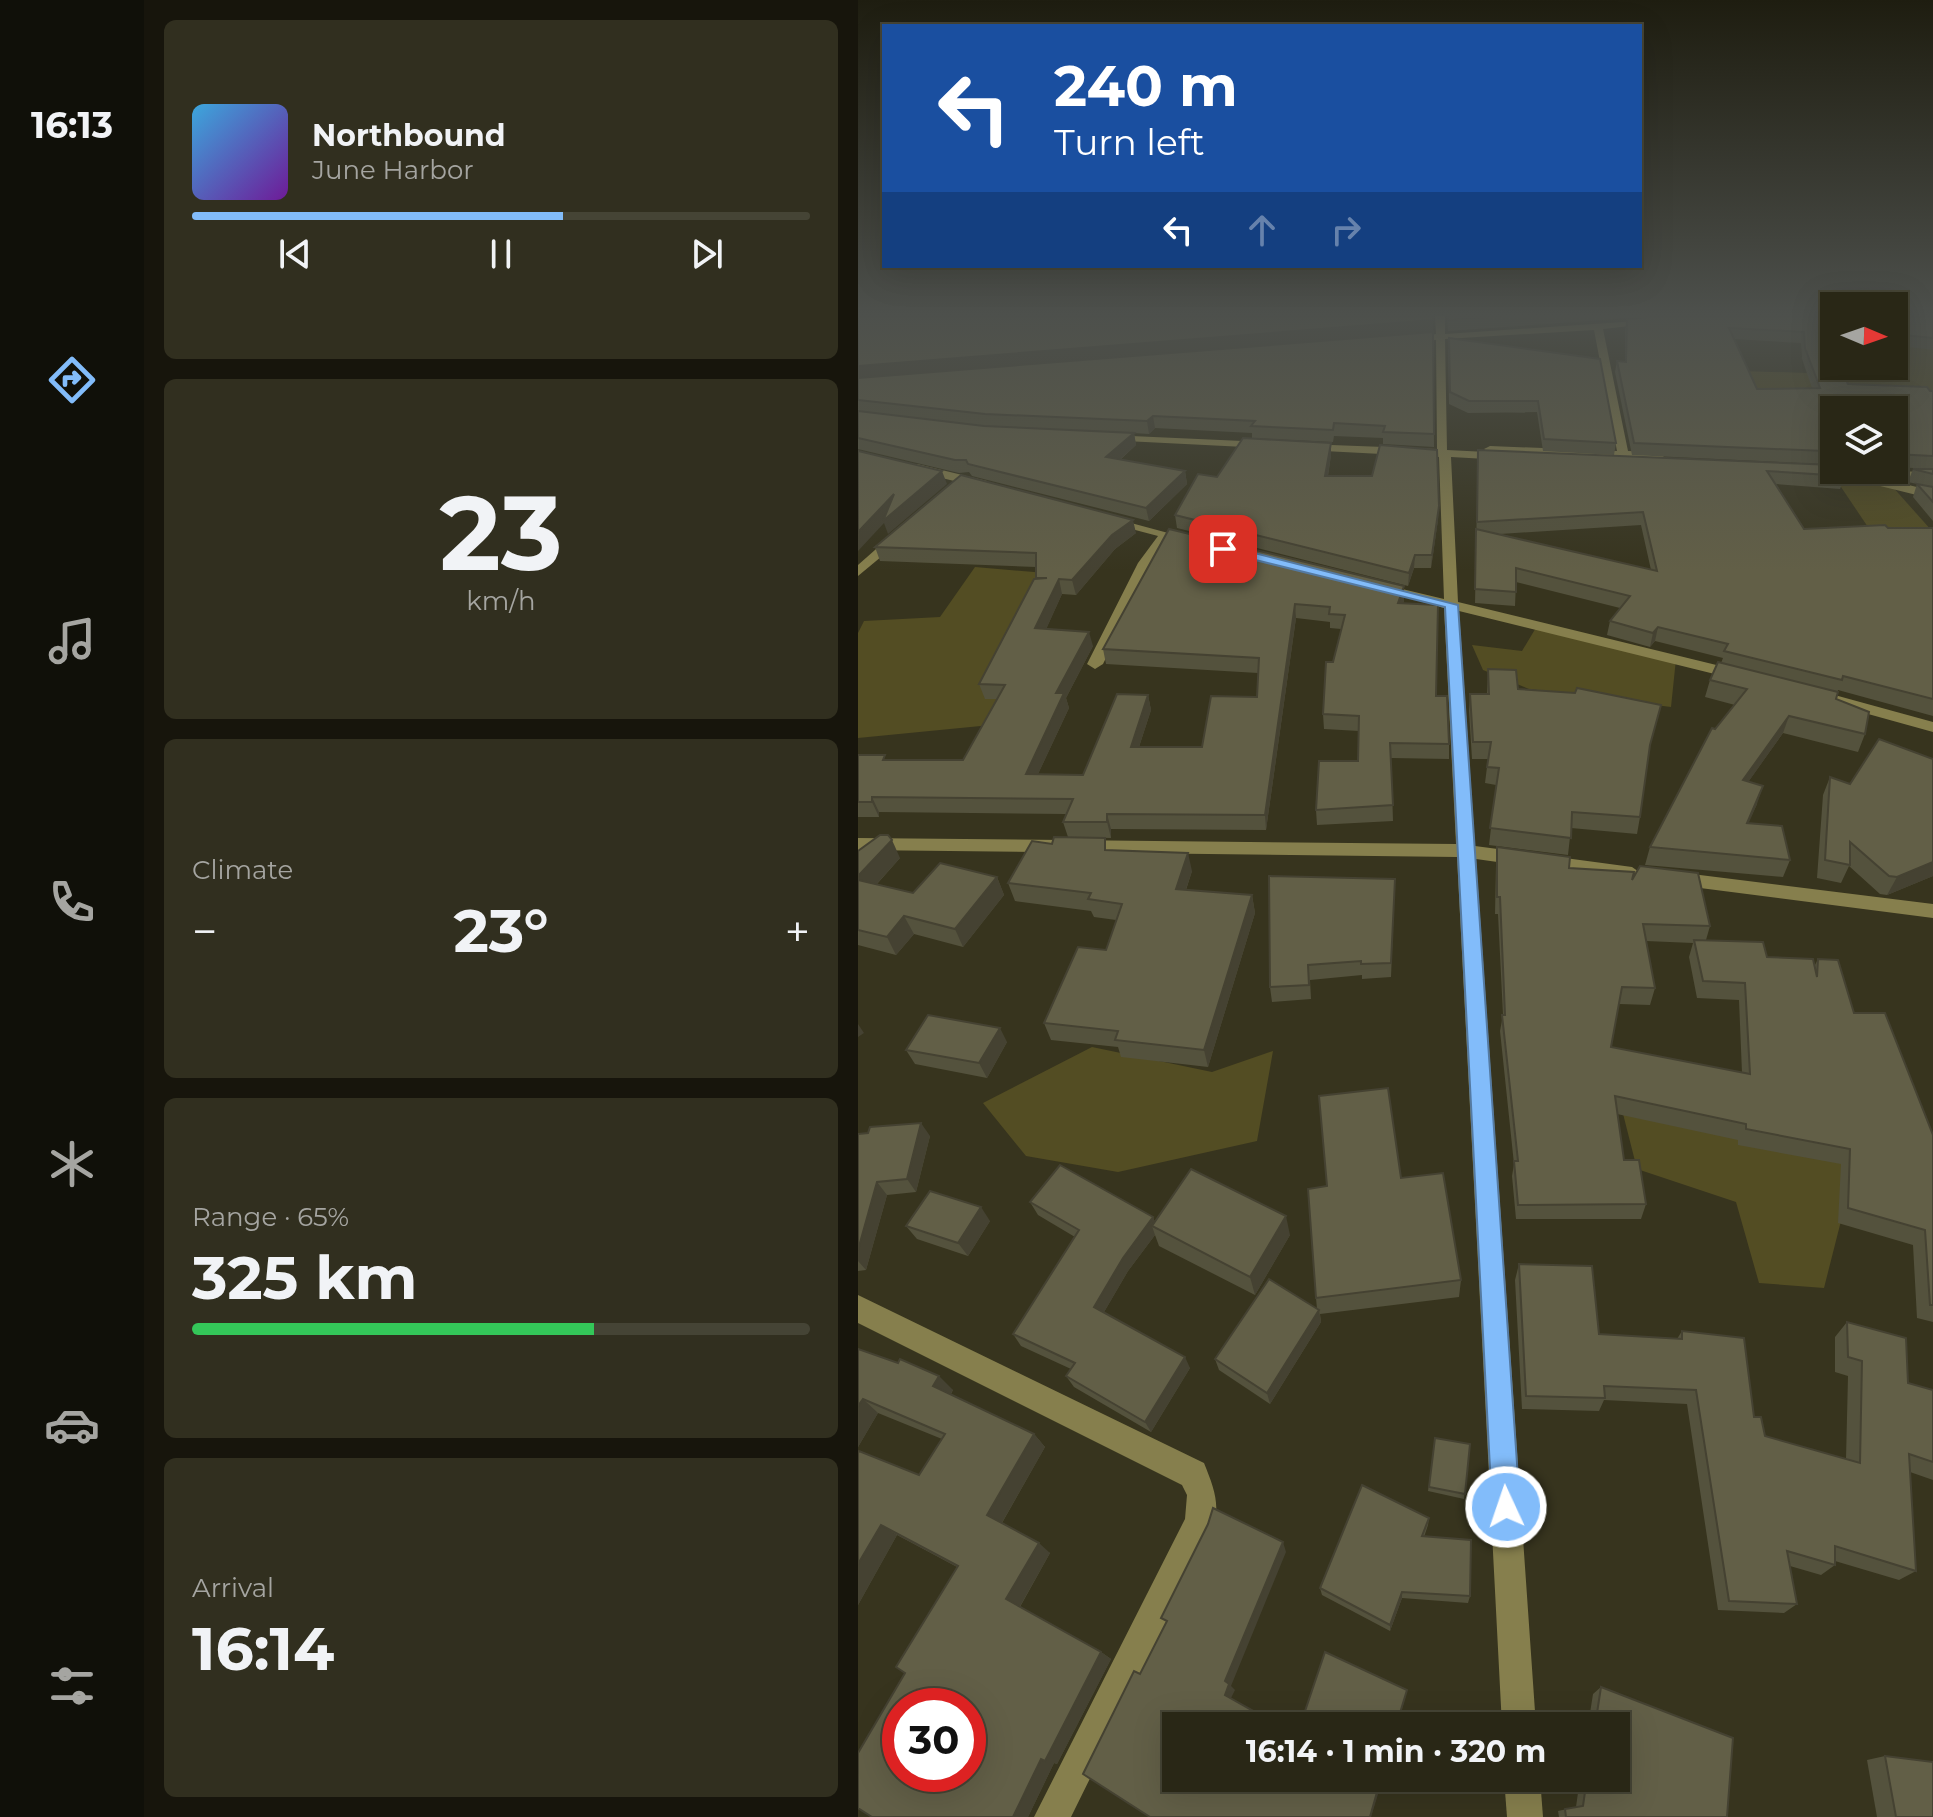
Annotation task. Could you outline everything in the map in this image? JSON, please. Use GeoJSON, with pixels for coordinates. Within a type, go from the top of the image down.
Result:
{"type":"FeatureCollection","features":[{"type":"Feature","properties":{"kind":"street"},"geometry":{"type":"LineString","coordinates":[[1442,401],[1451,605],[1518,1712]]}},
{"type":"Feature","properties":{"kind":"street"},"geometry":{"type":"LineString","coordinates":[[1612,401],[1623,454]]}},
{"type":"Feature","properties":{"kind":"street"},"geometry":{"type":"LineString","coordinates":[[1101,435],[1277,442]]}},
{"type":"Feature","properties":{"kind":"street"},"geometry":{"type":"LineString","coordinates":[[1292,443],[1443,450],[1670,460],[1623,454],[1443,450]]}},
{"type":"Feature","properties":{"kind":"street"},"geometry":{"type":"LineString","coordinates":[[904,465],[959,483],[993,486]]}},
{"type":"Feature","properties":{"kind":"street"},"geometry":{"type":"LineString","coordinates":[[1820,465],[1808,466],[1820,468]]}},
{"type":"Feature","properties":{"kind":"street"},"geometry":{"type":"LineString","coordinates":[[1908,467],[1933,468]]}},
{"type":"Feature","properties":{"kind":"street"},"geometry":{"type":"LineString","coordinates":[[1908,475],[1933,476]]}},
{"type":"Feature","properties":{"kind":"street"},"geometry":{"type":"LineString","coordinates":[[1887,484],[1933,495]]}},
{"type":"Feature","properties":{"kind":"street"},"geometry":{"type":"LineString","coordinates":[[1094,515],[1211,546]]}},
{"type":"Feature","properties":{"kind":"street"},"geometry":{"type":"LineString","coordinates":[[859,570],[907,529]]}},
{"type":"Feature","properties":{"kind":"street"},"geometry":{"type":"LineString","coordinates":[[1095,664],[1145,563],[1166,535]]}},
{"type":"Feature","properties":{"kind":"street"},"geometry":{"type":"LineString","coordinates":[[1361,583],[1751,678]]}},
{"type":"Feature","properties":{"kind":"street"},"geometry":{"type":"LineString","coordinates":[[1812,694],[1933,727]]}},
{"type":"Feature","properties":{"kind":"street"},"geometry":{"type":"LineString","coordinates":[[863,848],[1466,851],[1933,911]]}},
{"type":"Feature","properties":{"kind":"street"},"geometry":{"type":"LineString","coordinates":[[858,1309],[1193,1474],[1202,1495],[1200,1522],[1052,1817]]}},
{"type":"Feature","properties":{"kind":"street"},"geometry":{"type":"LineString","coordinates":[[1523,1792],[1525,1817]]}},
{"type":"Feature","properties":{"kind":"shaded area"},"geometry":{"type":"Polygon","coordinates":[[[1839,484],[1891,485],[1932,531],[1874,536],[1839,484]]]}},
{"type":"Feature","properties":{"kind":"shaded area"},"geometry":{"type":"Polygon","coordinates":[[[975,567],[1046,573],[991,725],[858,738],[858,633],[864,621],[940,617],[975,567]]]}},
{"type":"Feature","properties":{"kind":"shaded area"},"geometry":{"type":"Polygon","coordinates":[[[1537,626],[1676,659],[1671,707],[1529,689],[1483,670],[1472,645],[1522,651],[1537,626]]]}},
{"type":"Feature","properties":{"kind":"shaded area"},"geometry":{"type":"Polygon","coordinates":[[[1092,1047],[1212,1072],[1273,1051],[1257,1141],[1118,1172],[1026,1156],[983,1103],[1092,1047]]]}},
{"type":"Feature","properties":{"kind":"shaded area"},"geometry":{"type":"Polygon","coordinates":[[[1617,1090],[1844,1143],[1843,1213],[1824,1288],[1759,1283],[1736,1202],[1637,1169],[1617,1090]]]}},
{"type":"Feature","properties":{"kind":"building"},"geometry":{"type":"Polygon","coordinates":[[[865,401],[1434,401],[1434,434],[1383,432],[1385,426],[1334,423],[1333,430],[1251,426],[1255,421],[1153,416],[1147,421],[985,414],[865,401]]]}},
{"type":"Feature","properties":{"kind":"building"},"geometry":{"type":"Polygon","coordinates":[[[1469,401],[1608,401],[1616,443],[1544,439],[1538,401],[1469,401]]]}},
{"type":"Feature","properties":{"kind":"building"},"geometry":{"type":"Polygon","coordinates":[[[1625,401],[1820,401],[1820,451],[1634,443],[1625,401]]]}},
{"type":"Feature","properties":{"kind":"building"},"geometry":{"type":"Polygon","coordinates":[[[1908,401],[1933,401],[1933,456],[1908,455],[1908,401]]]}},
{"type":"Feature","properties":{"kind":"building"},"geometry":{"type":"Polygon","coordinates":[[[858,411],[984,426],[1134,433],[1106,457],[1185,471],[1146,508],[968,464],[966,460],[858,438],[858,411]]]}},
{"type":"Feature","properties":{"kind":"building"},"geometry":{"type":"Polygon","coordinates":[[[1243,438],[1331,443],[1325,476],[1372,476],[1380,445],[1437,450],[1439,506],[1432,555],[1415,555],[1409,573],[1175,515],[1198,474],[1217,477],[1243,438]]]}},
{"type":"Feature","properties":{"kind":"building"},"geometry":{"type":"Polygon","coordinates":[[[1478,450],[1820,464],[1820,474],[1767,471],[1804,529],[1885,525],[1888,528],[1933,528],[1933,699],[1724,651],[1728,644],[1658,627],[1653,633],[1610,621],[1630,596],[1516,568],[1516,592],[1475,589],[1476,529],[1657,571],[1643,512],[1477,522],[1478,450]]]}},
{"type":"Feature","properties":{"kind":"building"},"geometry":{"type":"Polygon","coordinates":[[[858,451],[942,471],[883,521],[894,494],[858,532],[858,451]]]}},
{"type":"Feature","properties":{"kind":"building"},"geometry":{"type":"Polygon","coordinates":[[[1913,469],[1933,469],[1933,474],[1913,469]]]}},
{"type":"Feature","properties":{"kind":"building"},"geometry":{"type":"Polygon","coordinates":[[[961,475],[1133,520],[1112,535],[1072,580],[1059,579],[1035,628],[1089,632],[1056,693],[1064,693],[1026,774],[1083,775],[1117,694],[1148,695],[1131,747],[1202,747],[1211,696],[1257,697],[1259,658],[1103,649],[1169,529],[1404,586],[1398,603],[1438,605],[1436,696],[1447,696],[1449,744],[1390,743],[1393,805],[1316,810],[1319,761],[1358,761],[1359,716],[1323,714],[1326,662],[1333,662],[1345,615],[1329,614],[1330,607],[1295,604],[1265,815],[1107,814],[1107,822],[1063,822],[1073,799],[872,797],[872,802],[858,802],[858,755],[885,755],[883,760],[963,760],[1005,685],[979,684],[1034,579],[1047,578],[1036,578],[1036,553],[875,547],[961,475]]]}},
{"type":"Feature","properties":{"kind":"building"},"geometry":{"type":"Polygon","coordinates":[[[1917,484],[1933,487],[1933,502],[1917,484]]]}},
{"type":"Feature","properties":{"kind":"building"},"geometry":{"type":"Polygon","coordinates":[[[1718,662],[1838,692],[1836,699],[1869,712],[1865,734],[1789,716],[1743,780],[1763,786],[1747,823],[1782,826],[1790,860],[1650,847],[1712,728],[1715,729],[1747,689],[1710,680],[1718,662]]]}},
{"type":"Feature","properties":{"kind":"building"},"geometry":{"type":"Polygon","coordinates":[[[1488,669],[1516,670],[1518,689],[1575,693],[1577,688],[1661,705],[1650,745],[1640,817],[1572,812],[1571,838],[1490,828],[1499,768],[1487,767],[1491,742],[1473,742],[1470,694],[1489,694],[1488,669]]]}},
{"type":"Feature","properties":{"kind":"building"},"geometry":{"type":"Polygon","coordinates":[[[1879,739],[1933,759],[1933,862],[1897,877],[1889,876],[1850,842],[1850,865],[1825,860],[1830,777],[1850,784],[1879,739]]]}},
{"type":"Feature","properties":{"kind":"building"},"geometry":{"type":"Polygon","coordinates":[[[880,835],[888,835],[892,840],[858,876],[858,851],[880,835]]]}},
{"type":"Feature","properties":{"kind":"building"},"geometry":{"type":"Polygon","coordinates":[[[1054,837],[1105,838],[1105,850],[1188,853],[1176,889],[1252,895],[1204,1050],[1115,1040],[1118,1031],[1044,1023],[1078,947],[1106,950],[1122,904],[1088,899],[1091,893],[1008,883],[1032,841],[1052,844],[1054,837]]]}},
{"type":"Feature","properties":{"kind":"building"},"geometry":{"type":"Polygon","coordinates":[[[1497,847],[1570,857],[1569,868],[1634,872],[1632,880],[1640,866],[1698,873],[1710,926],[1643,924],[1655,988],[1622,987],[1611,1047],[1750,1074],[1745,983],[1703,981],[1694,940],[1763,942],[1767,957],[1813,959],[1817,977],[1818,959],[1838,960],[1854,1013],[1885,1013],[1933,1135],[1933,1305],[1930,1305],[1925,1230],[1848,1208],[1850,1149],[1746,1129],[1746,1124],[1615,1096],[1624,1160],[1639,1160],[1646,1204],[1518,1205],[1514,1161],[1518,1161],[1502,1015],[1505,1015],[1497,847]]]}},
{"type":"Feature","properties":{"kind":"building"},"geometry":{"type":"Polygon","coordinates":[[[940,863],[997,877],[955,929],[904,916],[887,937],[858,930],[858,880],[913,893],[940,863]]]}},
{"type":"Feature","properties":{"kind":"building"},"geometry":{"type":"Polygon","coordinates":[[[1269,876],[1395,879],[1391,963],[1361,964],[1361,961],[1308,965],[1309,985],[1270,987],[1269,876]]]}},
{"type":"Feature","properties":{"kind":"building"},"geometry":{"type":"Polygon","coordinates":[[[928,1015],[1000,1028],[979,1063],[906,1050],[928,1015]]]}},
{"type":"Feature","properties":{"kind":"building"},"geometry":{"type":"Polygon","coordinates":[[[1388,1088],[1401,1178],[1443,1173],[1461,1280],[1316,1298],[1308,1189],[1327,1186],[1319,1096],[1388,1088]]]}},
{"type":"Feature","properties":{"kind":"building"},"geometry":{"type":"Polygon","coordinates":[[[921,1123],[907,1179],[877,1182],[858,1250],[858,1134],[868,1133],[870,1127],[921,1123]]]}},
{"type":"Feature","properties":{"kind":"building"},"geometry":{"type":"Polygon","coordinates":[[[1060,1165],[1153,1217],[1123,1258],[1094,1307],[1185,1357],[1145,1422],[1066,1376],[1075,1363],[1013,1334],[1079,1230],[1030,1202],[1060,1165]]]}},
{"type":"Feature","properties":{"kind":"building"},"geometry":{"type":"Polygon","coordinates":[[[1191,1169],[1286,1216],[1250,1277],[1152,1226],[1191,1169]]]}},
{"type":"Feature","properties":{"kind":"building"},"geometry":{"type":"Polygon","coordinates":[[[930,1191],[981,1207],[958,1243],[906,1226],[930,1191]]]}},
{"type":"Feature","properties":{"kind":"building"},"geometry":{"type":"Polygon","coordinates":[[[1519,1264],[1592,1266],[1599,1334],[1682,1339],[1682,1331],[1744,1338],[1754,1417],[1761,1417],[1765,1436],[1860,1463],[1862,1361],[1848,1357],[1847,1322],[1906,1338],[1908,1383],[1933,1390],[1933,1462],[1909,1454],[1916,1571],[1835,1546],[1835,1565],[1787,1551],[1797,1604],[1729,1601],[1696,1390],[1604,1386],[1605,1398],[1526,1396],[1519,1264]]]}},
{"type":"Feature","properties":{"kind":"building"},"geometry":{"type":"Polygon","coordinates":[[[1269,1279],[1319,1310],[1267,1393],[1215,1359],[1269,1279]]]}},
{"type":"Feature","properties":{"kind":"building"},"geometry":{"type":"Polygon","coordinates":[[[858,1349],[898,1363],[900,1359],[939,1376],[933,1386],[1034,1434],[987,1515],[1039,1543],[1006,1599],[1101,1652],[1045,1761],[1041,1759],[1013,1817],[872,1817],[858,1808],[858,1753],[882,1712],[882,1792],[986,1792],[986,1688],[896,1688],[905,1673],[896,1667],[958,1566],[881,1525],[858,1564],[859,1451],[919,1475],[945,1434],[863,1399],[858,1406],[858,1349]]]}},
{"type":"Feature","properties":{"kind":"building"},"geometry":{"type":"Polygon","coordinates":[[[1435,1438],[1470,1444],[1465,1494],[1429,1487],[1435,1438]]]}},
{"type":"Feature","properties":{"kind":"building"},"geometry":{"type":"Polygon","coordinates":[[[1362,1485],[1429,1518],[1422,1536],[1471,1540],[1470,1596],[1402,1592],[1390,1625],[1320,1588],[1362,1485]]]}},
{"type":"Feature","properties":{"kind":"building"},"geometry":{"type":"Polygon","coordinates":[[[1213,1508],[1283,1542],[1225,1681],[1229,1684],[1225,1695],[1255,1712],[1162,1712],[1162,1792],[1377,1792],[1370,1817],[1150,1817],[1083,1774],[1134,1671],[1140,1674],[1167,1621],[1161,1618],[1213,1508]]]}},
{"type":"Feature","properties":{"kind":"building"},"geometry":{"type":"Polygon","coordinates":[[[1325,1652],[1407,1690],[1400,1712],[1305,1712],[1325,1652]]]}},
{"type":"Feature","properties":{"kind":"building"},"geometry":{"type":"Polygon","coordinates":[[[1601,1687],[1733,1738],[1727,1817],[1566,1817],[1565,1809],[1583,1806],[1585,1792],[1630,1792],[1630,1712],[1597,1712],[1601,1687]]]}},
{"type":"Feature","properties":{"kind":"building"},"geometry":{"type":"Polygon","coordinates":[[[1885,1756],[1933,1762],[1933,1817],[1896,1817],[1885,1756]]]}},
{"type":"Feature","properties":{"kind":"route"},"geometry":{"type":"LineString","coordinates":[[1223,549],[1451,605],[1506,1507]]}}]}
